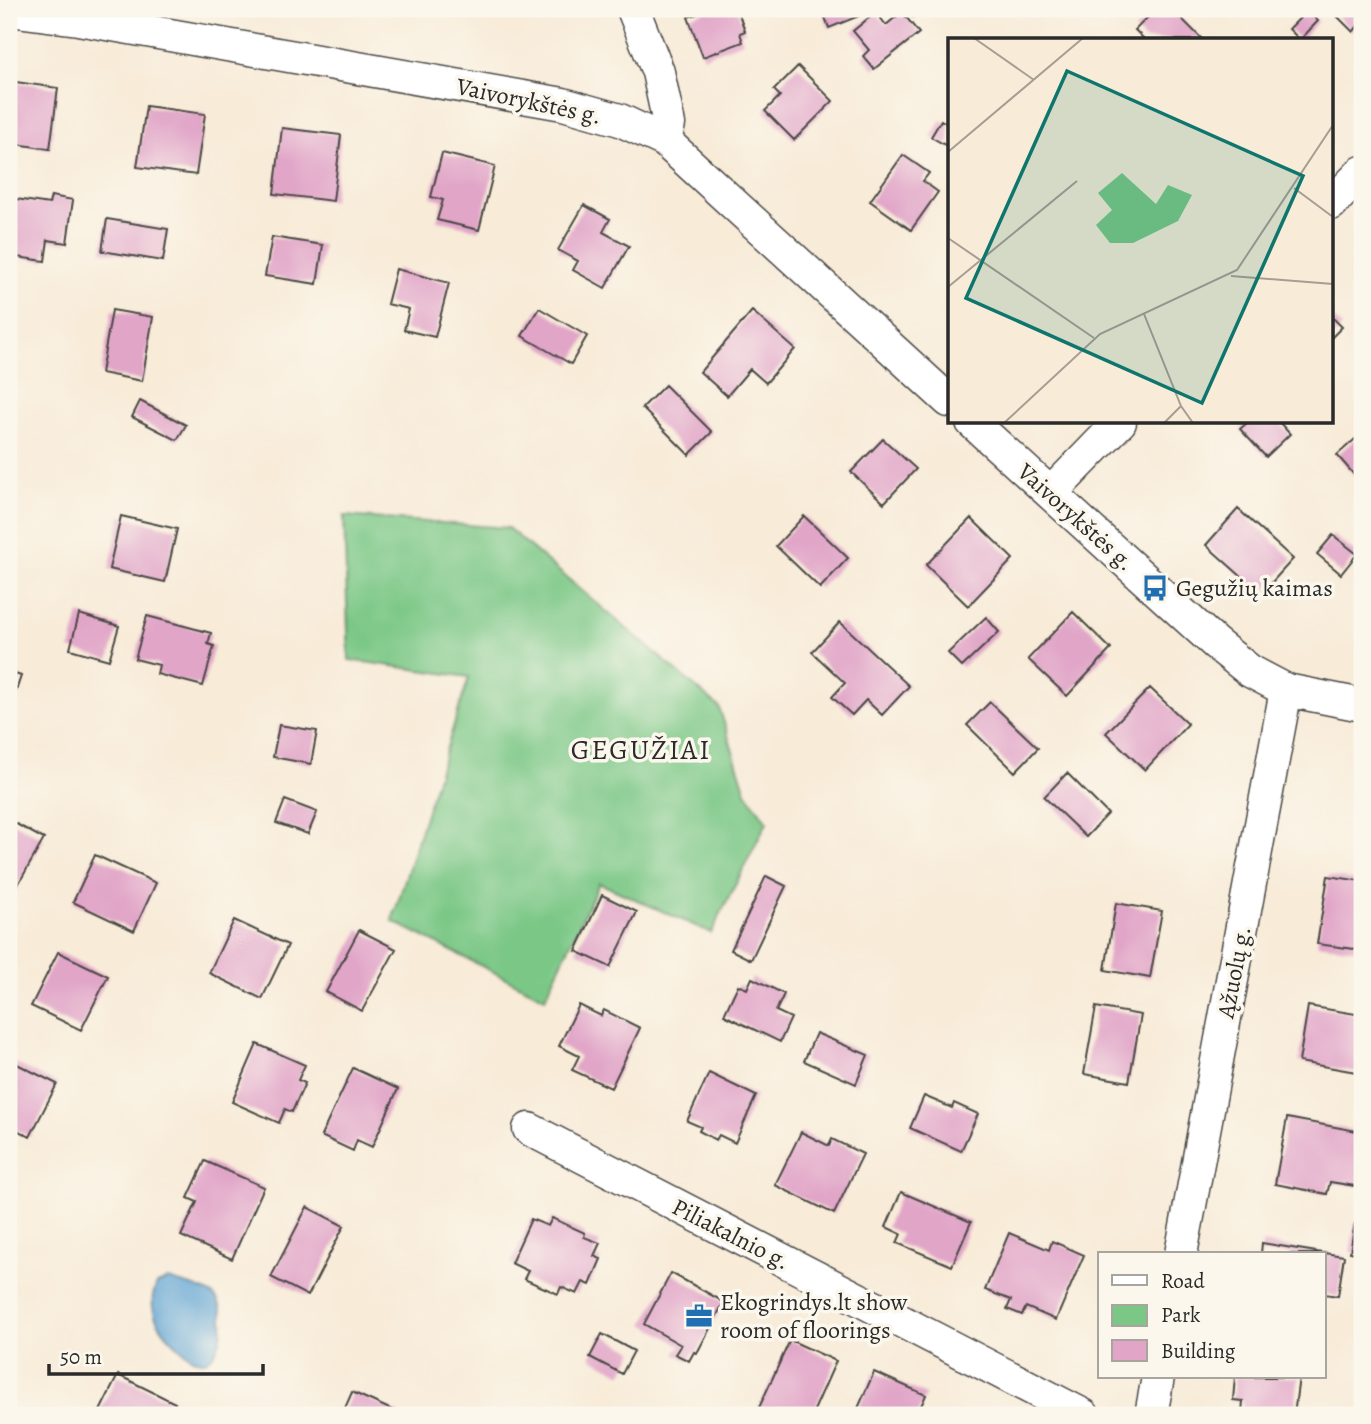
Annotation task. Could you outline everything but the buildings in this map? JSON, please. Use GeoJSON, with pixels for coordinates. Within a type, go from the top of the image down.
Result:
{"type":"FeatureCollection","features":[{"type":"Feature","properties":{"kind":"street"},"geometry":{"type":"LineString","coordinates":[[633,9],[658,72],[669,124],[664,141]]}},
{"type":"Feature","properties":{"kind":"street","name":"Vaivorykštės g."},"geometry":{"type":"LineString","coordinates":[[9,10],[80,14],[563,104],[620,120],[664,141],[948,400]]}},
{"type":"Feature","properties":{"kind":"street"},"geometry":{"type":"LineString","coordinates":[[1332,203],[1362,172]]}},
{"type":"Feature","properties":{"kind":"street","name":"Vaivorykštės g."},"geometry":{"type":"LineString","coordinates":[[974,424],[1215,643],[1250,671],[1286,690],[1362,705]]}},
{"type":"Feature","properties":{"kind":"street"},"geometry":{"type":"LineString","coordinates":[[1051,493],[1118,424]]}},
{"type":"Feature","properties":{"kind":"street","name":"Ąžuolų g."},"geometry":{"type":"LineString","coordinates":[[1181,1252],[1286,690]]}},
{"type":"Feature","properties":{"kind":"street","name":"Piliakalnio g."},"geometry":{"type":"LineString","coordinates":[[528,1129],[1083,1415]]}},
{"type":"Feature","properties":{"kind":"street"},"geometry":{"type":"LineString","coordinates":[[1151,1415],[1158,1378]]}},
{"type":"Feature","properties":{"kind":"green space"},"geometry":{"type":"Polygon","coordinates":[[[344,516],[508,528],[719,707],[746,792],[767,822],[711,933],[599,883],[545,998],[392,921],[469,677],[349,660],[344,516]]]}},
{"type":"Feature","properties":{"kind":"water"},"geometry":{"type":"Polygon","coordinates":[[[168,1279],[204,1290],[219,1302],[222,1332],[210,1358],[200,1361],[191,1357],[156,1319],[153,1293],[157,1284],[168,1279]]]}},
{"type":"Feature","properties":{"kind":"place","name":"Gegužių kaimas"},"geometry":{"type":"Point","coordinates":[1155,588]}},
{"type":"Feature","properties":{"kind":"place","name":"Ekogrindys.lt show room of floorings"},"geometry":{"type":"Point","coordinates":[699,1316]}},
{"type":"Feature","properties":{"kind":"district","name":"GEGUŽIAI"},"geometry":{"type":"Point","coordinates":[641,749]}}]}
